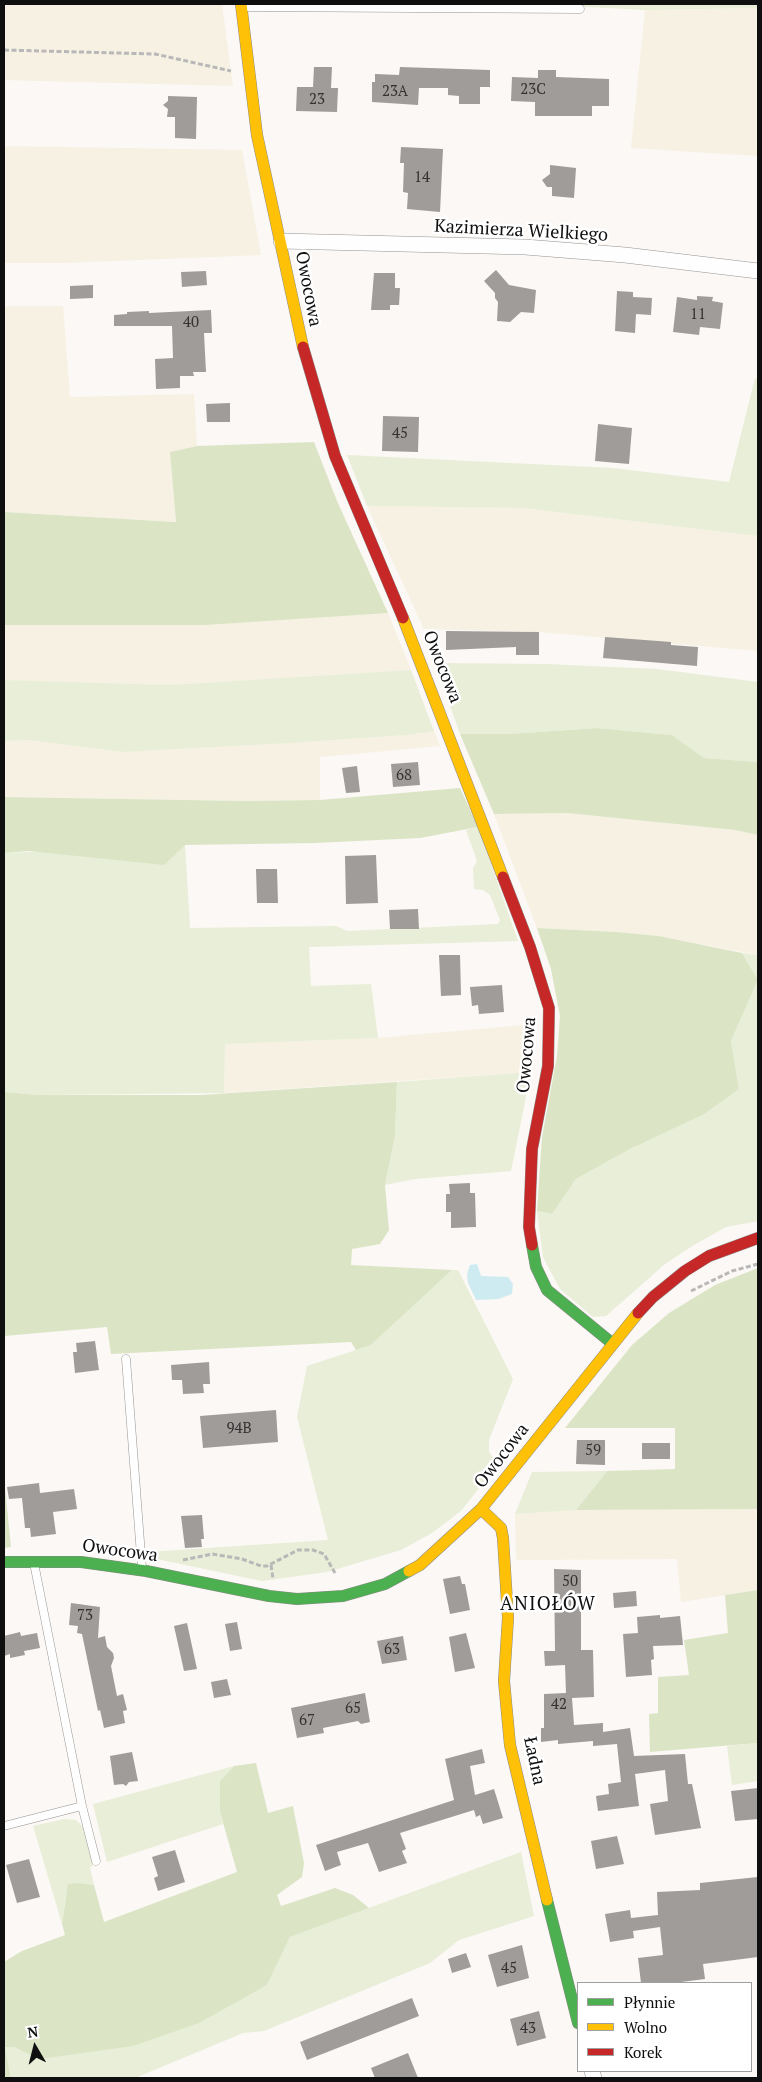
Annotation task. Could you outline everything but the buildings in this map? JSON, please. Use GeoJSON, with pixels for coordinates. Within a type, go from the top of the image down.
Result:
{"type":"FeatureCollection","features":[{"type":"Feature","properties":{"kind":"street","name":"Owocowa"},"geometry":{"type":"LineString","coordinates":[[4,1562],[80,1562],[142,1570],[269,1596],[317,1599],[356,1593],[385,1584],[420,1565],[481,1509],[613,1344],[547,1290],[536,1267],[529,1227],[529,1193],[532,1149],[548,1066],[549,1008],[530,947],[425,669],[335,456],[313,388],[299,334],[281,241],[274,222],[248,75],[242,6]]}},
{"type":"Feature","properties":{"kind":"street","name":"Kazimierza Wielkiego"},"geometry":{"type":"LineString","coordinates":[[281,241],[525,247],[624,255],[758,271]]}},
{"type":"Feature","properties":{"kind":"street"},"geometry":{"type":"LineString","coordinates":[[613,1344],[653,1297],[685,1271],[709,1256],[758,1238]]}},
{"type":"Feature","properties":{"kind":"street","name":"Ładna"},"geometry":{"type":"LineString","coordinates":[[481,1509],[501,1528],[503,1538],[508,1618],[504,1681],[510,1745],[577,2019]]}},
{"type":"Feature","properties":{"kind":"lane"},"geometry":{"type":"LineString","coordinates":[[242,6],[580,9]]}},
{"type":"Feature","properties":{"kind":"lane"},"geometry":{"type":"LineString","coordinates":[[126,1359],[142,1570]]}},
{"type":"Feature","properties":{"kind":"lane"},"geometry":{"type":"LineString","coordinates":[[34,1561],[82,1806],[96,1861]]}},
{"type":"Feature","properties":{"kind":"lane"},"geometry":{"type":"LineString","coordinates":[[4,1826],[82,1806]]}},
{"type":"Feature","properties":{"kind":"path"},"geometry":{"type":"LineString","coordinates":[[4,50],[156,54],[248,75]]}},
{"type":"Feature","properties":{"kind":"path"},"geometry":{"type":"LineString","coordinates":[[177,1563],[207,1553],[242,1559],[261,1566],[271,1565],[298,1550],[313,1550],[324,1554],[335,1574]]}},
{"type":"Feature","properties":{"kind":"path"},"geometry":{"type":"LineString","coordinates":[[271,1565],[272,1574]]}},
{"type":"Feature","properties":{"kind":"shaded area"},"geometry":{"type":"Polygon","coordinates":[[[4,4],[222,4],[233,86],[4,80],[4,4]]]}},
{"type":"Feature","properties":{"kind":"shaded area"},"geometry":{"type":"Polygon","coordinates":[[[758,8],[758,156],[631,148],[645,10],[758,8]]]}},
{"type":"Feature","properties":{"kind":"shaded area"},"geometry":{"type":"Polygon","coordinates":[[[4,146],[242,150],[261,255],[65,263],[4,263],[4,146]]]}},
{"type":"Feature","properties":{"kind":"shaded area"},"geometry":{"type":"Polygon","coordinates":[[[4,306],[63,306],[70,397],[194,394],[197,446],[170,452],[176,522],[4,512],[4,306]]]}},
{"type":"Feature","properties":{"kind":"shaded area"},"geometry":{"type":"Polygon","coordinates":[[[367,506],[523,508],[758,536],[758,651],[539,632],[424,629],[367,506]]]}},
{"type":"Feature","properties":{"kind":"shaded area"},"geometry":{"type":"Polygon","coordinates":[[[388,613],[411,670],[169,685],[4,680],[4,625],[388,613]]]}},
{"type":"Feature","properties":{"kind":"shaded area"},"geometry":{"type":"Polygon","coordinates":[[[434,731],[440,746],[320,757],[320,800],[246,801],[4,797],[4,741],[29,740],[123,752],[290,743],[407,735],[434,731]]]}},
{"type":"Feature","properties":{"kind":"shaded area"},"geometry":{"type":"Polygon","coordinates":[[[567,813],[735,830],[758,835],[758,955],[659,936],[537,928],[494,814],[567,813]]]}},
{"type":"Feature","properties":{"kind":"shaded area"},"geometry":{"type":"Polygon","coordinates":[[[535,1024],[531,1072],[224,1093],[225,1044],[378,1038],[535,1024]]]}},
{"type":"Feature","properties":{"kind":"shaded area"},"geometry":{"type":"Polygon","coordinates":[[[758,1509],[758,1590],[681,1602],[677,1559],[516,1560],[515,1514],[576,1510],[758,1509]]]}},
{"type":"Feature","properties":{"kind":"green space"},"geometry":{"type":"Polygon","coordinates":[[[531,4],[758,4],[758,8],[645,10],[531,4]]]}},
{"type":"Feature","properties":{"kind":"green space"},"geometry":{"type":"Polygon","coordinates":[[[755,378],[758,379],[758,536],[523,508],[367,506],[347,455],[613,468],[729,482],[755,378]]]}},
{"type":"Feature","properties":{"kind":"green space"},"geometry":{"type":"Polygon","coordinates":[[[314,442],[337,501],[388,613],[205,625],[4,625],[4,512],[176,522],[170,452],[197,446],[314,442]]]}},
{"type":"Feature","properties":{"kind":"green space"},"geometry":{"type":"Polygon","coordinates":[[[435,663],[545,664],[657,669],[758,682],[758,762],[704,758],[672,735],[597,728],[509,734],[460,734],[435,663]]]}},
{"type":"Feature","properties":{"kind":"green space"},"geometry":{"type":"Polygon","coordinates":[[[411,670],[434,731],[407,735],[290,743],[123,752],[29,740],[4,741],[4,680],[169,685],[411,670]]]}},
{"type":"Feature","properties":{"kind":"green space"},"geometry":{"type":"Polygon","coordinates":[[[597,728],[672,735],[704,758],[758,762],[758,835],[735,830],[567,813],[494,814],[460,734],[509,734],[597,728]]]}},
{"type":"Feature","properties":{"kind":"green space"},"geometry":{"type":"Polygon","coordinates":[[[460,788],[478,827],[420,838],[315,843],[185,845],[164,865],[29,851],[4,853],[4,797],[246,801],[320,800],[460,788]]]}},
{"type":"Feature","properties":{"kind":"green space"},"geometry":{"type":"Polygon","coordinates":[[[478,827],[518,941],[309,947],[311,986],[371,984],[378,1038],[225,1044],[224,1093],[39,1095],[4,1092],[4,853],[185,845],[190,928],[336,926],[347,931],[498,924],[500,920],[490,895],[483,890],[474,889],[473,868],[477,861],[466,830],[478,827]]]}},
{"type":"Feature","properties":{"kind":"green space"},"geometry":{"type":"Polygon","coordinates":[[[537,928],[659,936],[742,953],[758,980],[731,1041],[739,1089],[704,1114],[632,1148],[576,1179],[552,1214],[537,1211],[542,1137],[557,1056],[560,1016],[551,969],[537,928]]]}},
{"type":"Feature","properties":{"kind":"green space"},"geometry":{"type":"Polygon","coordinates":[[[742,953],[758,955],[758,980],[742,953]]]}},
{"type":"Feature","properties":{"kind":"green space"},"geometry":{"type":"Polygon","coordinates":[[[758,980],[758,1221],[726,1227],[694,1245],[665,1264],[606,1316],[593,1317],[560,1289],[543,1257],[537,1211],[552,1214],[576,1179],[739,1089],[731,1041],[758,980]]]}},
{"type":"Feature","properties":{"kind":"green space"},"geometry":{"type":"Polygon","coordinates":[[[531,1072],[511,1171],[415,1179],[385,1185],[395,1136],[397,1082],[531,1072]]]}},
{"type":"Feature","properties":{"kind":"green space"},"geometry":{"type":"Polygon","coordinates":[[[397,1082],[395,1136],[385,1185],[389,1230],[380,1244],[352,1249],[351,1265],[452,1270],[371,1345],[356,1350],[351,1342],[111,1354],[107,1327],[4,1336],[4,1092],[39,1095],[201,1095],[397,1082]]]}},
{"type":"Feature","properties":{"kind":"green space"},"geometry":{"type":"Polygon","coordinates":[[[758,1268],[758,1509],[576,1510],[607,1471],[675,1469],[675,1428],[565,1428],[632,1345],[669,1313],[715,1285],[758,1268]]]}},
{"type":"Feature","properties":{"kind":"green space"},"geometry":{"type":"Polygon","coordinates":[[[452,1270],[458,1270],[513,1379],[489,1440],[489,1452],[498,1464],[461,1511],[432,1533],[401,1550],[327,1572],[262,1581],[147,1557],[147,1552],[328,1540],[297,1417],[307,1366],[371,1345],[452,1270]]]}},
{"type":"Feature","properties":{"kind":"green space"},"geometry":{"type":"Polygon","coordinates":[[[607,1471],[576,1510],[515,1514],[532,1472],[607,1471]]]}},
{"type":"Feature","properties":{"kind":"green space"},"geometry":{"type":"Polygon","coordinates":[[[4,1478],[11,1547],[4,1548],[4,1478]]]}},
{"type":"Feature","properties":{"kind":"green space"},"geometry":{"type":"Polygon","coordinates":[[[758,1590],[758,1743],[650,1752],[649,1714],[658,1713],[658,1677],[689,1675],[684,1640],[728,1633],[725,1595],[758,1590]]]}},
{"type":"Feature","properties":{"kind":"green space"},"geometry":{"type":"Polygon","coordinates":[[[758,1743],[758,1781],[732,1785],[727,1746],[758,1743]]]}},
{"type":"Feature","properties":{"kind":"green space"},"geometry":{"type":"Polygon","coordinates":[[[256,1763],[268,1813],[293,1806],[304,1863],[302,1877],[277,1895],[281,1906],[335,1888],[353,1895],[369,1908],[290,1937],[267,1985],[199,2023],[133,2046],[39,2059],[14,2047],[5,2047],[11,2078],[4,2078],[4,1962],[22,1951],[65,1935],[62,1924],[68,1884],[94,1885],[104,1922],[237,1872],[220,1812],[220,1781],[234,1766],[256,1763]]]}},
{"type":"Feature","properties":{"kind":"green space"},"geometry":{"type":"Polygon","coordinates":[[[234,1766],[220,1781],[220,1812],[223,1824],[107,1862],[93,1804],[234,1766]]]}},
{"type":"Feature","properties":{"kind":"green space"},"geometry":{"type":"Polygon","coordinates":[[[64,1819],[76,1820],[83,1827],[93,1866],[90,1867],[94,1885],[80,1883],[66,1895],[62,1924],[33,1826],[64,1819]]]}},
{"type":"Feature","properties":{"kind":"green space"},"geometry":{"type":"Polygon","coordinates":[[[521,1852],[534,1916],[459,1940],[430,1963],[264,2031],[243,2033],[135,2078],[11,2078],[5,2047],[14,2047],[40,2059],[267,1985],[290,1937],[521,1852]]]}},
{"type":"Feature","properties":{"kind":"water"},"geometry":{"type":"Polygon","coordinates":[[[477,1264],[481,1276],[508,1277],[513,1284],[512,1294],[498,1299],[476,1300],[468,1283],[467,1274],[470,1265],[477,1264]]]}},
{"type":"Feature","properties":{"kind":"traffic: fast"},"geometry":{"type":"LineString","coordinates":[[532,1245],[536,1267],[547,1290],[613,1344]]}},
{"type":"Feature","properties":{"kind":"traffic: fast"},"geometry":{"type":"LineString","coordinates":[[4,1562],[81,1562],[146,1571],[269,1596],[297,1599],[343,1596],[385,1584],[409,1571]]}},
{"type":"Feature","properties":{"kind":"traffic: fast"},"geometry":{"type":"LineString","coordinates":[[547,1900],[577,2019]]}},
{"type":"Feature","properties":{"kind":"traffic: slow"},"geometry":{"type":"LineString","coordinates":[[241,4],[257,135],[303,347]]}},
{"type":"Feature","properties":{"kind":"traffic: slow"},"geometry":{"type":"LineString","coordinates":[[403,618],[503,877]]}},
{"type":"Feature","properties":{"kind":"traffic: slow"},"geometry":{"type":"LineString","coordinates":[[409,1571],[420,1565],[481,1509],[638,1313]]}},
{"type":"Feature","properties":{"kind":"traffic: slow"},"geometry":{"type":"LineString","coordinates":[[481,1509],[501,1528],[503,1538],[508,1618],[504,1681],[510,1745],[547,1900]]}},
{"type":"Feature","properties":{"kind":"traffic: jam"},"geometry":{"type":"LineString","coordinates":[[303,347],[335,456],[403,618]]}},
{"type":"Feature","properties":{"kind":"traffic: jam"},"geometry":{"type":"LineString","coordinates":[[503,877],[530,947],[549,1008],[548,1066],[532,1149],[529,1227],[532,1245]]}},
{"type":"Feature","properties":{"kind":"traffic: jam"},"geometry":{"type":"LineString","coordinates":[[638,1313],[653,1297],[685,1271],[709,1256],[758,1238]]}},
{"type":"Feature","properties":{"kind":"district","name":"ANIOŁÓW"},"geometry":{"type":"Point","coordinates":[548,1605]}}]}
